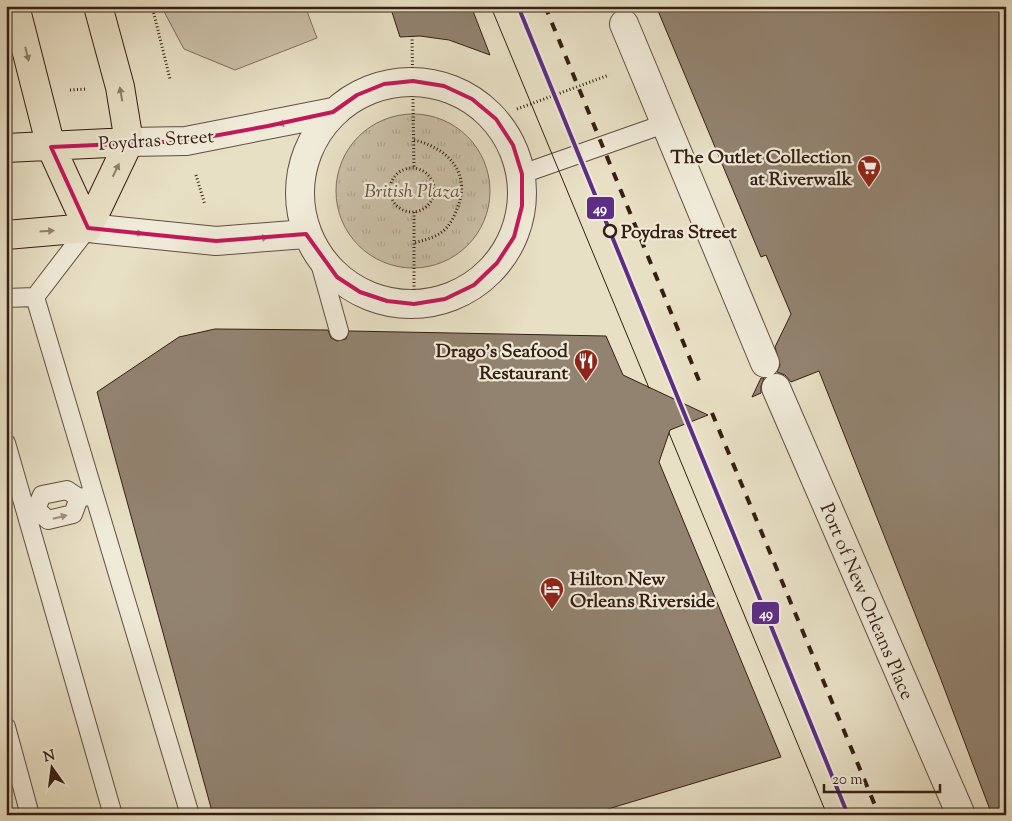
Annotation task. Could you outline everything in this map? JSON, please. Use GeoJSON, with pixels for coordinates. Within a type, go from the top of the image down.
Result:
{"type":"FeatureCollection","features":[{"type":"Feature","properties":{"kind":"main road"},"geometry":{"type":"LineString","coordinates":[[15,6],[51,147],[88,228]]}},
{"type":"Feature","properties":{"kind":"main road"},"geometry":{"type":"LineString","coordinates":[[88,228],[129,142],[120,87],[98,6]]}},
{"type":"Feature","properties":{"kind":"main road","name":"Poydras Street"},"geometry":{"type":"LineString","coordinates":[[6,148],[129,142]]}},
{"type":"Feature","properties":{"kind":"main road"},"geometry":{"type":"LineString","coordinates":[[6,235],[88,228]]}},
{"type":"Feature","properties":{"kind":"street"},"geometry":{"type":"LineString","coordinates":[[624,24],[765,363]]}},
{"type":"Feature","properties":{"kind":"street","name":"Poydras Street"},"geometry":{"type":"LineString","coordinates":[[414,81],[444,86],[472,99],[496,119],[508,138],[522,174],[522,206],[514,237],[497,263],[474,285],[445,299],[414,304],[387,302],[360,292],[337,277],[312,245],[299,202],[301,169],[313,138],[333,112],[357,95],[384,84],[414,81]]}},
{"type":"Feature","properties":{"kind":"street","name":"Poydras Street"},"geometry":{"type":"LineString","coordinates":[[129,142],[186,141],[333,112]]}},
{"type":"Feature","properties":{"kind":"street"},"geometry":{"type":"LineString","coordinates":[[88,228],[216,241],[312,245]]}},
{"type":"Feature","properties":{"kind":"street","name":"Port of New Orleans Place"},"geometry":{"type":"LineString","coordinates":[[776,388],[961,815]]}},
{"type":"Feature","properties":{"kind":"lane"},"geometry":{"type":"LineString","coordinates":[[522,174],[664,124]]}},
{"type":"Feature","properties":{"kind":"lane"},"geometry":{"type":"LineString","coordinates":[[35,297],[88,228]]}},
{"type":"Feature","properties":{"kind":"lane"},"geometry":{"type":"LineString","coordinates":[[312,245],[339,330]]}},
{"type":"Feature","properties":{"kind":"lane"},"geometry":{"type":"LineString","coordinates":[[6,298],[35,297]]}},
{"type":"Feature","properties":{"kind":"lane"},"geometry":{"type":"LineString","coordinates":[[35,297],[87,496],[190,815]]}},
{"type":"Feature","properties":{"kind":"lane"},"geometry":{"type":"LineString","coordinates":[[6,443],[30,510],[113,815]]}},
{"type":"Feature","properties":{"kind":"lane"},"geometry":{"type":"LineString","coordinates":[[30,510],[42,496],[67,490],[87,496]]}},
{"type":"Feature","properties":{"kind":"lane"},"geometry":{"type":"LineString","coordinates":[[30,510],[48,520],[73,514],[87,496]]}},
{"type":"Feature","properties":{"kind":"lane"},"geometry":{"type":"LineString","coordinates":[[6,727],[30,815]]}},
{"type":"Feature","properties":{"kind":"path"},"geometry":{"type":"LineString","coordinates":[[152,6],[170,79]]}},
{"type":"Feature","properties":{"kind":"path"},"geometry":{"type":"LineString","coordinates":[[412,36],[414,168]]}},
{"type":"Feature","properties":{"kind":"path"},"geometry":{"type":"LineString","coordinates":[[517,109],[613,73]]}},
{"type":"Feature","properties":{"kind":"path"},"geometry":{"type":"LineString","coordinates":[[414,140],[430,144],[444,151],[455,166],[460,182],[461,199],[454,217],[444,231],[429,239],[414,243]]}},
{"type":"Feature","properties":{"kind":"path"},"geometry":{"type":"LineString","coordinates":[[414,168],[428,175],[432,180],[434,194],[427,206],[414,212],[399,208],[390,196],[390,189],[396,175],[402,170],[414,168]]}},
{"type":"Feature","properties":{"kind":"path"},"geometry":{"type":"LineString","coordinates":[[196,175],[207,213]]}},
{"type":"Feature","properties":{"kind":"path"},"geometry":{"type":"LineString","coordinates":[[414,212],[414,304]]}},
{"type":"Feature","properties":{"kind":"highlighted area"},"geometry":{"type":"Polygon","coordinates":[[[413,81],[444,86],[472,99],[496,119],[513,145],[522,174],[522,206],[514,237],[497,263],[474,285],[445,299],[414,304],[387,301],[360,292],[337,277],[306,234],[216,241],[88,228],[51,147],[186,141],[333,112],[357,95],[384,84],[413,81]]]}},
{"type":"Feature","properties":{"kind":"green space"},"geometry":{"type":"Polygon","coordinates":[[[161,6],[305,6],[317,38],[235,70],[184,49],[161,6]]]}},
{"type":"Feature","properties":{"kind":"green space","name":"British Plaza"},"geometry":{"type":"Polygon","coordinates":[[[413,114],[428,115],[443,120],[468,136],[484,161],[489,176],[489,206],[484,221],[468,246],[443,262],[428,267],[413,268],[398,267],[383,262],[358,246],[342,221],[337,206],[336,191],[337,176],[342,161],[358,136],[383,120],[398,115],[413,114]]]}},
{"type":"Feature","properties":{"kind":"building"},"geometry":{"type":"Polygon","coordinates":[[[390,6],[471,6],[490,55],[449,40],[420,36],[400,37],[390,6]]]}},
{"type":"Feature","properties":{"kind":"building"},"geometry":{"type":"Polygon","coordinates":[[[656,6],[1006,6],[1006,815],[992,815],[940,677],[819,371],[791,382],[785,375],[777,372],[780,365],[775,347],[791,314],[766,255],[761,257],[656,6]]]}},
{"type":"Feature","properties":{"kind":"building"},"geometry":{"type":"Polygon","coordinates":[[[215,329],[328,330],[331,338],[337,341],[346,339],[349,331],[606,336],[623,375],[708,415],[670,430],[659,462],[781,757],[588,815],[213,815],[97,392],[179,337],[215,329]]]}},
{"type":"Feature","properties":{"kind":"building"},"geometry":{"type":"Polygon","coordinates":[[[761,378],[764,378],[761,393],[752,397],[761,378]]]}},
{"type":"Feature","properties":{"kind":"tram line"},"geometry":{"type":"LineString","coordinates":[[491,7],[649,388]]}},
{"type":"Feature","properties":{"kind":"tram line"},"geometry":{"type":"LineString","coordinates":[[669,433],[827,815]]}},
{"type":"Feature","properties":{"kind":"railway"},"geometry":{"type":"LineString","coordinates":[[545,6],[702,388]]}},
{"type":"Feature","properties":{"kind":"railway"},"geometry":{"type":"LineString","coordinates":[[712,413],[879,815]]}},
{"type":"Feature","properties":{"kind":"transit line","name":"49"},"geometry":{"type":"LineString","coordinates":[[518,6],[848,815]]}},
{"type":"Feature","properties":{"kind":"place","name":"The Outlet Collection at Riverwalk"},"geometry":{"type":"Point","coordinates":[869,188]}},
{"type":"Feature","properties":{"kind":"place","name":"Poydras Street"},"geometry":{"type":"Point","coordinates":[610,231]}},
{"type":"Feature","properties":{"kind":"place","name":"Drago's Seafood Restaurant"},"geometry":{"type":"Point","coordinates":[586,382]}},
{"type":"Feature","properties":{"kind":"place","name":"Hilton New Orleans Riverside"},"geometry":{"type":"Point","coordinates":[552,610]}}]}
